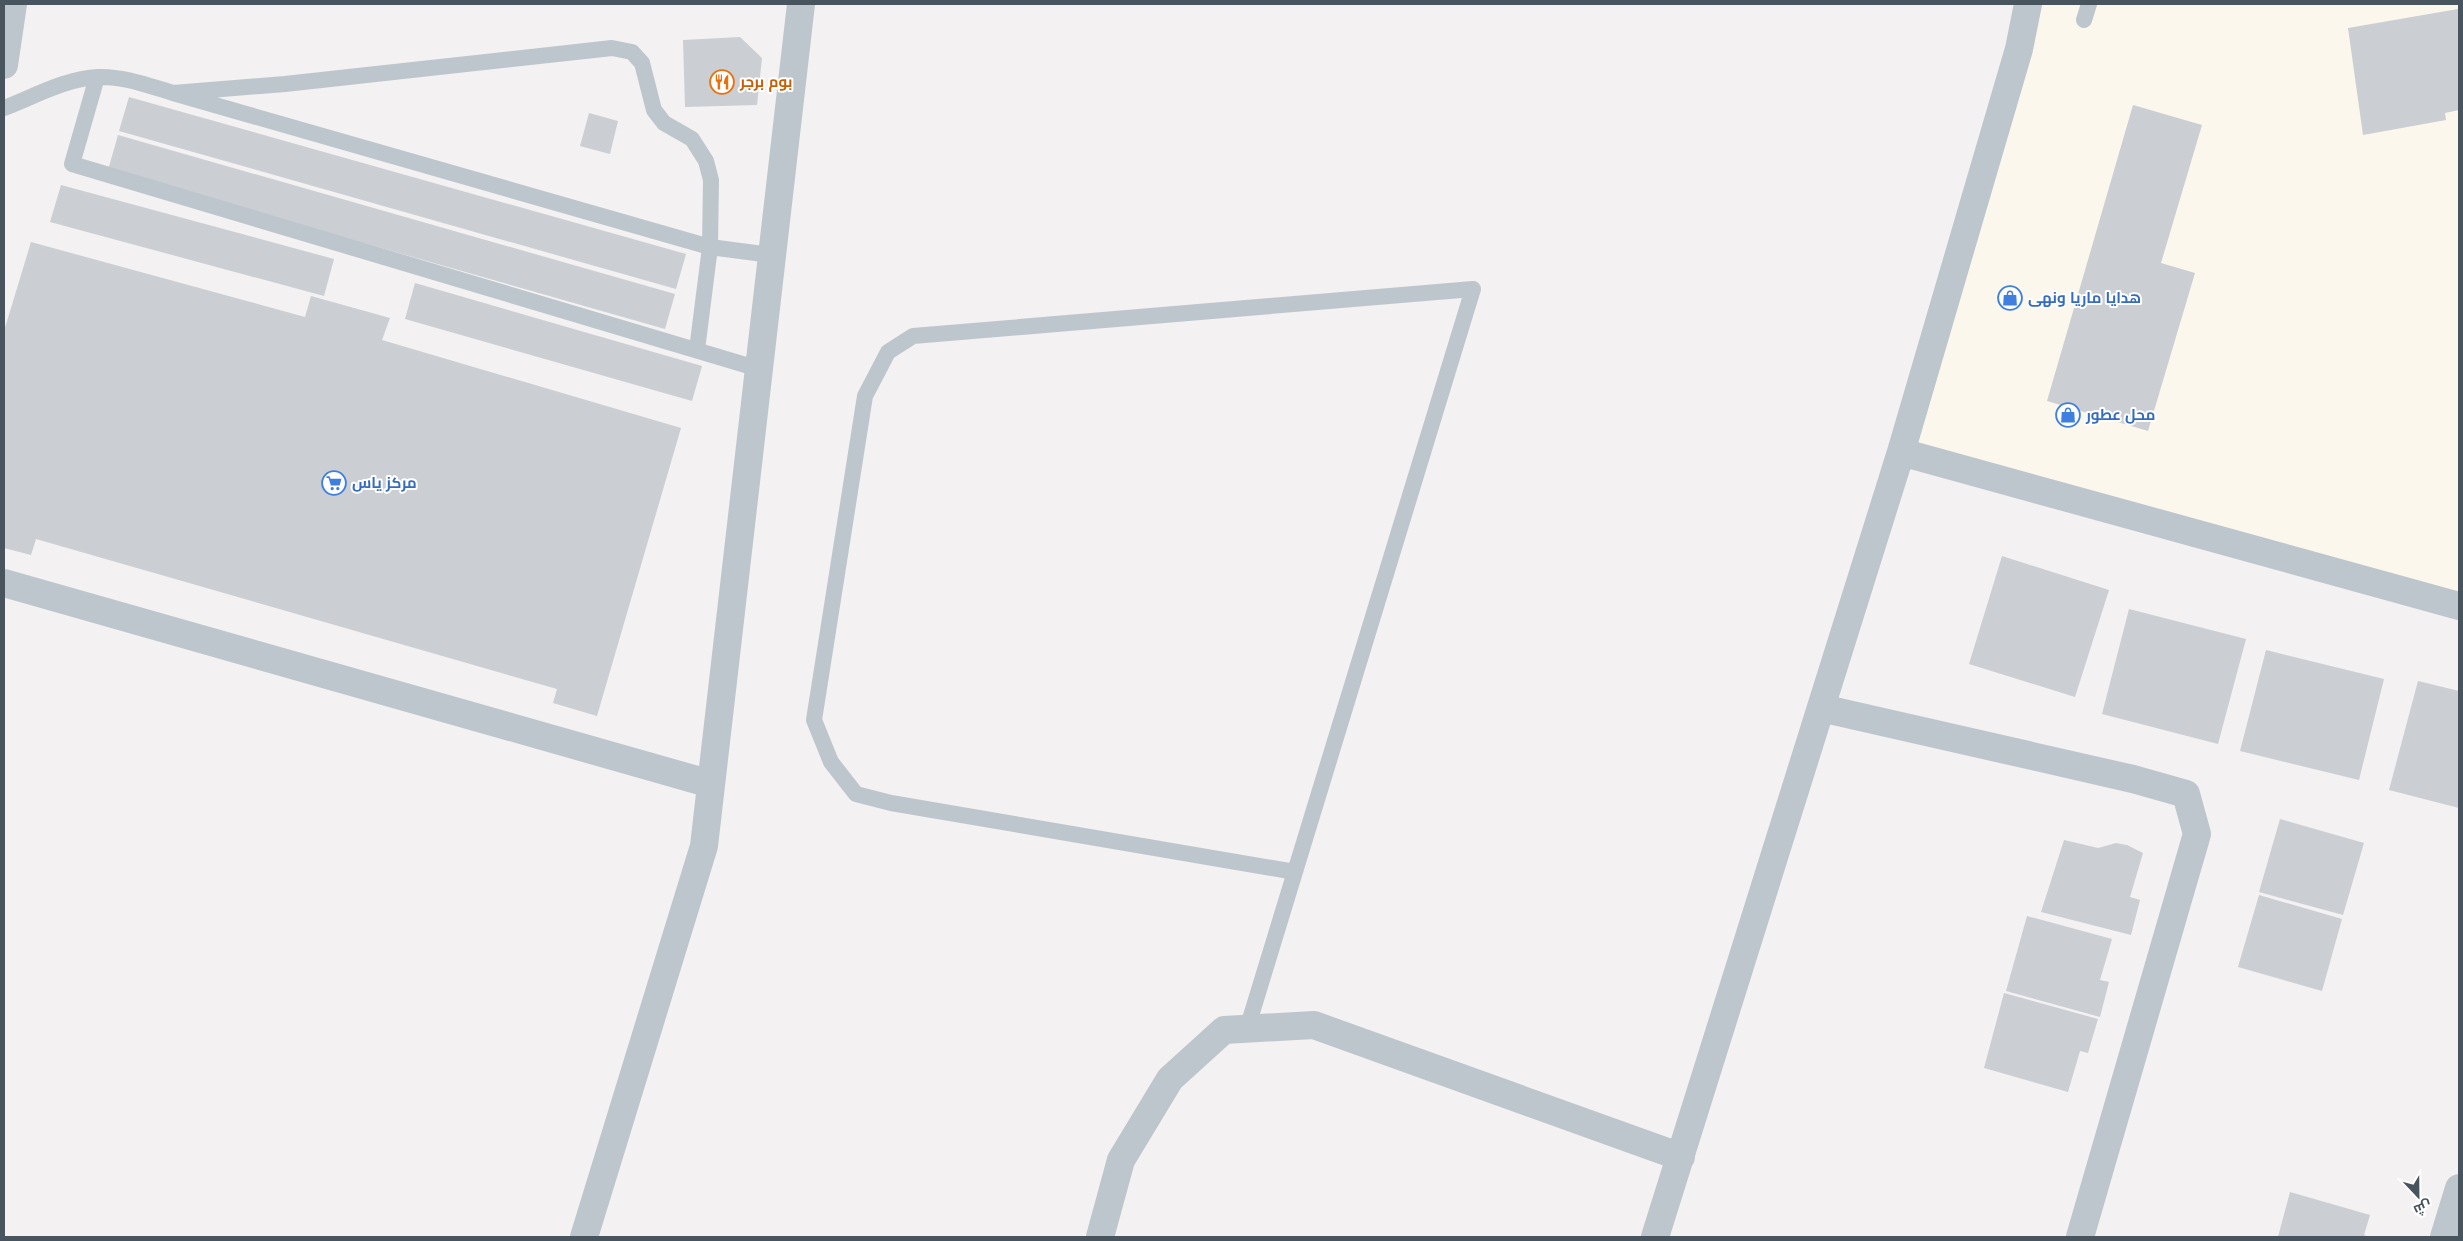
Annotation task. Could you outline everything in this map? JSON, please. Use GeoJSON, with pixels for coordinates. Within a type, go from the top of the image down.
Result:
{"type":"FeatureCollection","features":[{"type":"Feature","properties":{"kind":"street"},"geometry":{"type":"LineString","coordinates":[[4,65],[13,4]]}},
{"type":"Feature","properties":{"kind":"street"},"geometry":{"type":"LineString","coordinates":[[584,1237],[704,846],[801,4]]}},
{"type":"Feature","properties":{"kind":"street"},"geometry":{"type":"LineString","coordinates":[[1655,1237],[1901,452],[2019,49],[2028,4]]}},
{"type":"Feature","properties":{"kind":"street"},"geometry":{"type":"LineString","coordinates":[[1901,452],[2459,606]]}},
{"type":"Feature","properties":{"kind":"street"},"geometry":{"type":"LineString","coordinates":[[4,583],[711,784]]}},
{"type":"Feature","properties":{"kind":"street"},"geometry":{"type":"LineString","coordinates":[[1821,708],[2124,777],[2186,794],[2197,834],[2080,1237]]}},
{"type":"Feature","properties":{"kind":"street"},"geometry":{"type":"LineString","coordinates":[[1100,1237],[1121,1160],[1170,1079],[1224,1030],[1314,1024],[1681,1157]]}},
{"type":"Feature","properties":{"kind":"street"},"geometry":{"type":"LineString","coordinates":[[2444,1237],[2459,1188]]}},
{"type":"Feature","properties":{"kind":"lane"},"geometry":{"type":"LineString","coordinates":[[2084,20],[2089,4]]}},
{"type":"Feature","properties":{"kind":"lane"},"geometry":{"type":"LineString","coordinates":[[173,93],[295,83],[612,48],[632,52],[642,63],[654,110],[664,122],[692,139],[706,161],[712,180],[710,247],[696,350]]}},
{"type":"Feature","properties":{"kind":"lane"},"geometry":{"type":"LineString","coordinates":[[4,108],[67,84],[98,77],[122,78],[710,247],[771,254]]}},
{"type":"Feature","properties":{"kind":"lane"},"geometry":{"type":"LineString","coordinates":[[98,77],[72,164],[759,369]]}},
{"type":"Feature","properties":{"kind":"lane"},"geometry":{"type":"LineString","coordinates":[[1247,1029],[1295,872],[1473,289],[913,336],[888,352],[865,396],[814,720],[831,762],[841,775],[856,794],[891,804],[1295,872]]}},
{"type":"Feature","properties":{"kind":"shaded area"},"geometry":{"type":"Polygon","coordinates":[[[2028,4],[2459,4],[2459,606],[1901,452],[2028,4]]]}},
{"type":"Feature","properties":{"kind":"building"},"geometry":{"type":"Polygon","coordinates":[[[2458,9],[2459,110],[2445,113],[2446,120],[2363,135],[2348,28],[2458,9]]]}},
{"type":"Feature","properties":{"kind":"building","name":"بوم برجر"},"geometry":{"type":"Polygon","coordinates":[[[740,37],[762,58],[757,105],[685,107],[683,40],[740,37]]]}},
{"type":"Feature","properties":{"kind":"building"},"geometry":{"type":"Polygon","coordinates":[[[129,97],[686,254],[676,289],[119,131],[129,97]]]}},
{"type":"Feature","properties":{"kind":"building"},"geometry":{"type":"Polygon","coordinates":[[[2133,105],[2202,125],[2161,263],[2195,273],[2148,431],[2047,401],[2133,105]]]}},
{"type":"Feature","properties":{"kind":"building"},"geometry":{"type":"Polygon","coordinates":[[[589,113],[618,121],[610,154],[580,146],[589,113]]]}},
{"type":"Feature","properties":{"kind":"building"},"geometry":{"type":"Polygon","coordinates":[[[118,135],[675,294],[665,329],[108,170],[118,135]]]}},
{"type":"Feature","properties":{"kind":"building"},"geometry":{"type":"Polygon","coordinates":[[[61,185],[334,259],[324,296],[50,222],[61,185]]]}},
{"type":"Feature","properties":{"kind":"building","name":"مركز ياس"},"geometry":{"type":"Polygon","coordinates":[[[31,242],[305,317],[311,296],[390,318],[382,340],[681,428],[597,716],[553,703],[557,689],[36,539],[31,555],[4,548],[4,331],[31,242]]]}},
{"type":"Feature","properties":{"kind":"building"},"geometry":{"type":"Polygon","coordinates":[[[415,283],[702,366],[692,401],[405,319],[415,283]]]}},
{"type":"Feature","properties":{"kind":"building"},"geometry":{"type":"Polygon","coordinates":[[[2002,556],[2109,590],[2075,697],[1969,664],[2002,556]]]}},
{"type":"Feature","properties":{"kind":"building"},"geometry":{"type":"Polygon","coordinates":[[[2129,609],[2246,639],[2218,744],[2102,714],[2129,609]]]}},
{"type":"Feature","properties":{"kind":"building"},"geometry":{"type":"Polygon","coordinates":[[[2266,650],[2384,679],[2359,780],[2240,751],[2266,650]]]}},
{"type":"Feature","properties":{"kind":"building"},"geometry":{"type":"Polygon","coordinates":[[[2418,681],[2459,691],[2459,808],[2389,790],[2418,681]]]}},
{"type":"Feature","properties":{"kind":"building"},"geometry":{"type":"Polygon","coordinates":[[[2280,819],[2364,843],[2343,915],[2259,892],[2280,819]]]}},
{"type":"Feature","properties":{"kind":"building"},"geometry":{"type":"Polygon","coordinates":[[[2064,840],[2098,848],[2116,843],[2127,845],[2143,853],[2130,897],[2140,900],[2131,935],[2041,912],[2064,840]]]}},
{"type":"Feature","properties":{"kind":"building"},"geometry":{"type":"Polygon","coordinates":[[[2259,895],[2342,919],[2322,991],[2238,967],[2259,895]]]}},
{"type":"Feature","properties":{"kind":"building"},"geometry":{"type":"Polygon","coordinates":[[[2027,916],[2112,939],[2100,980],[2109,982],[2100,1017],[2006,991],[2027,916]]]}},
{"type":"Feature","properties":{"kind":"building"},"geometry":{"type":"Polygon","coordinates":[[[2004,993],[2098,1019],[2088,1053],[2080,1051],[2068,1092],[1984,1068],[2004,993]]]}},
{"type":"Feature","properties":{"kind":"building"},"geometry":{"type":"Polygon","coordinates":[[[2290,1192],[2370,1215],[2364,1235],[2369,1237],[2278,1237],[2290,1192]]]}},
{"type":"Feature","properties":{"kind":"place","name":"بوم برجر"},"geometry":{"type":"Point","coordinates":[722,82]}},
{"type":"Feature","properties":{"kind":"place","name":"هدايا ماريا ونهى"},"geometry":{"type":"Point","coordinates":[2010,298]}},
{"type":"Feature","properties":{"kind":"place","name":"محل عطور"},"geometry":{"type":"Point","coordinates":[2068,415]}},
{"type":"Feature","properties":{"kind":"place","name":"مركز ياس"},"geometry":{"type":"Point","coordinates":[334,483]}}]}
